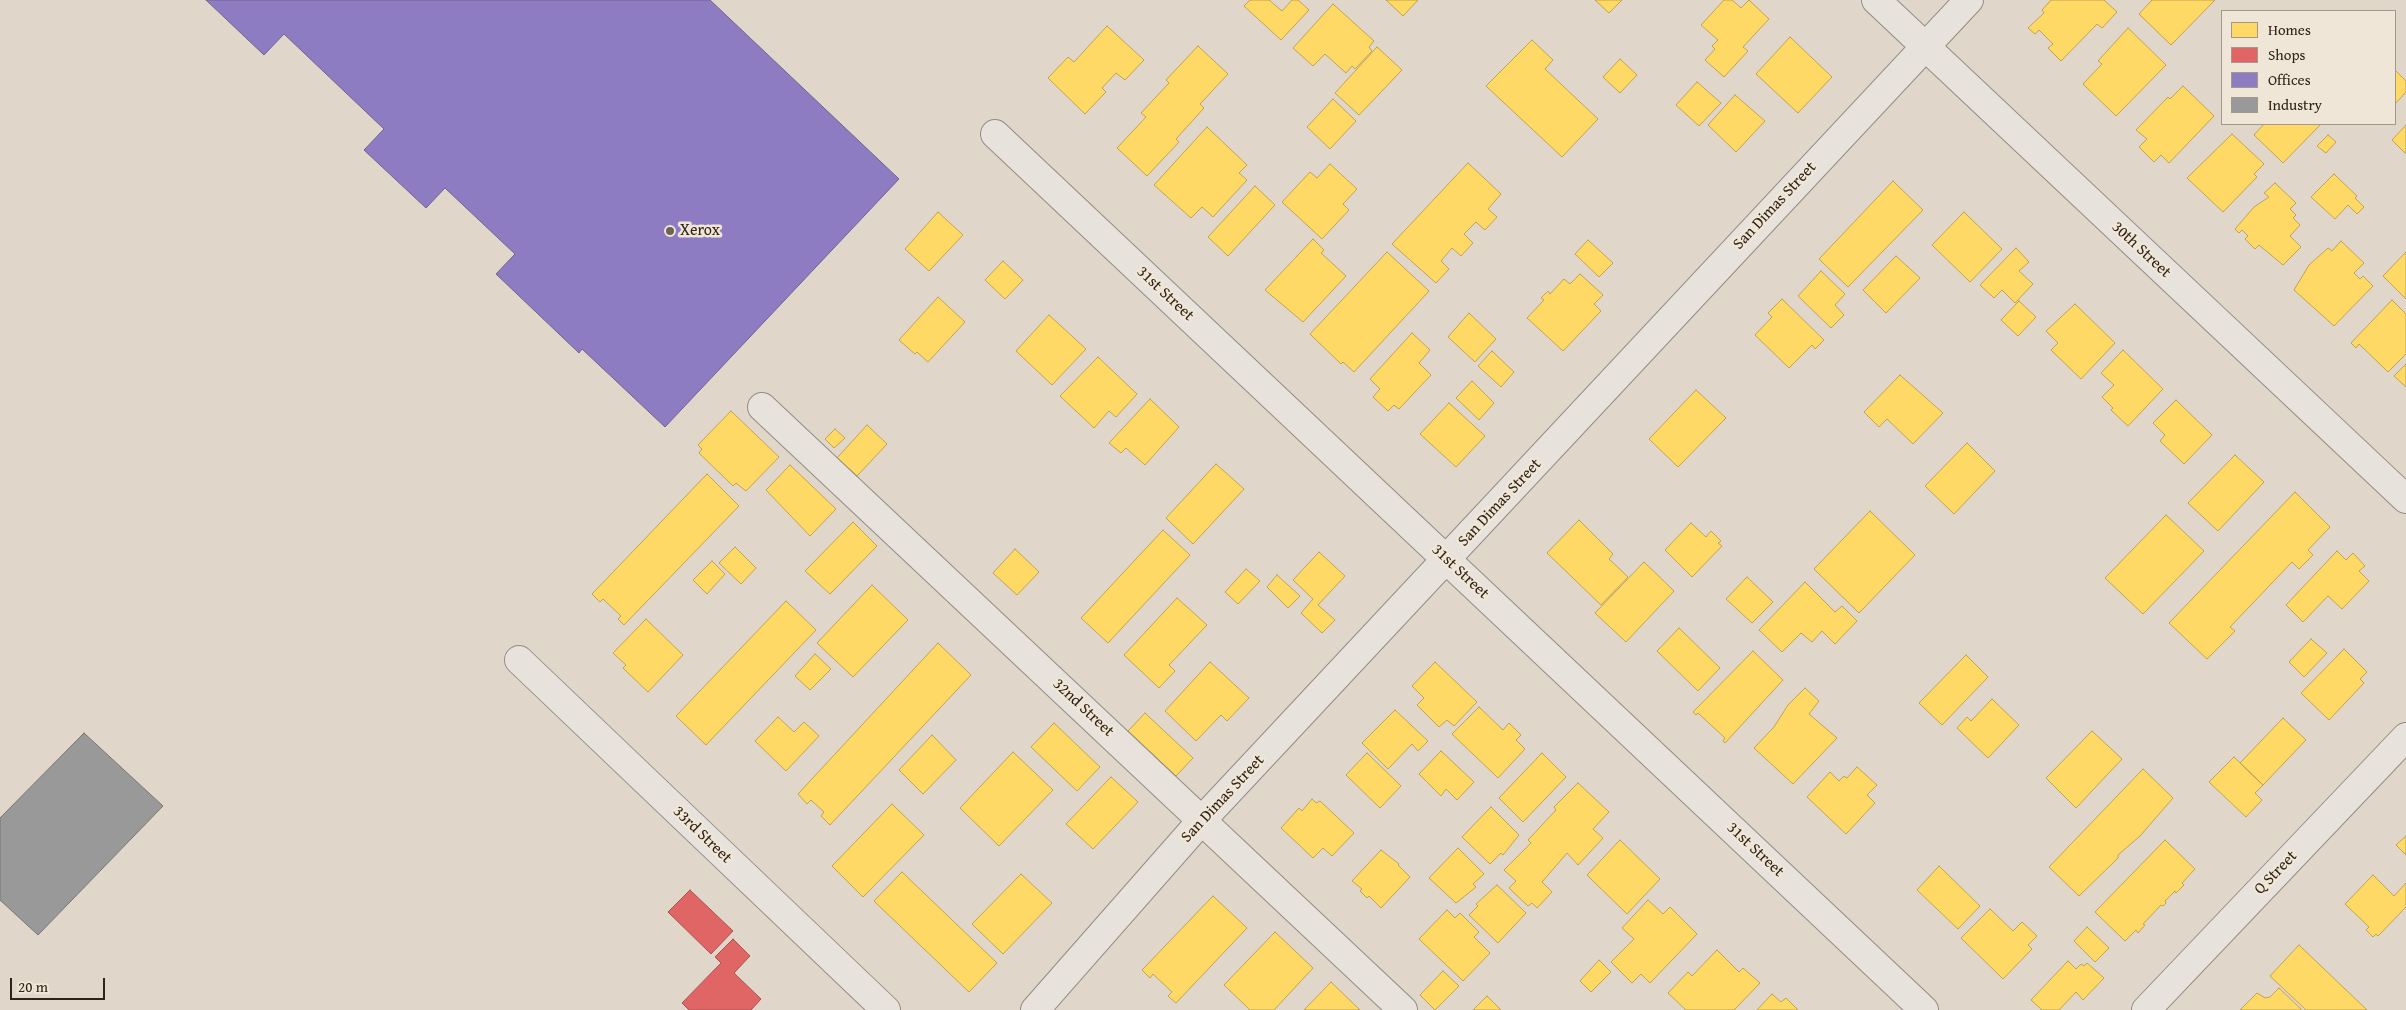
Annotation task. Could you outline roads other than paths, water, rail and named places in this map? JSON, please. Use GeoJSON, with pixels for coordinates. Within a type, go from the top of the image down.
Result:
{"type":"FeatureCollection","features":[{"type":"Feature","properties":{"kind":"street","name":"30th Street"},"geometry":{"type":"LineString","coordinates":[[1876,0],[2406,499]]}},
{"type":"Feature","properties":{"kind":"street","name":"San Dimas Street"},"geometry":{"type":"LineString","coordinates":[[1035,1010],[1202,820],[1969,0]]}},
{"type":"Feature","properties":{"kind":"street","name":"31st Street"},"geometry":{"type":"LineString","coordinates":[[995,134],[1924,1010]]}},
{"type":"Feature","properties":{"kind":"street","name":"32nd Street"},"geometry":{"type":"LineString","coordinates":[[762,407],[1403,1010]]}},
{"type":"Feature","properties":{"kind":"street","name":"33rd Street"},"geometry":{"type":"LineString","coordinates":[[518,660],[886,1010]]}},
{"type":"Feature","properties":{"kind":"street","name":"Q Street"},"geometry":{"type":"LineString","coordinates":[[2146,1010],[2406,737]]}},
{"type":"Feature","properties":{"kind":"place","name":"Xerox"},"geometry":{"type":"Point","coordinates":[670,231]}}]}
